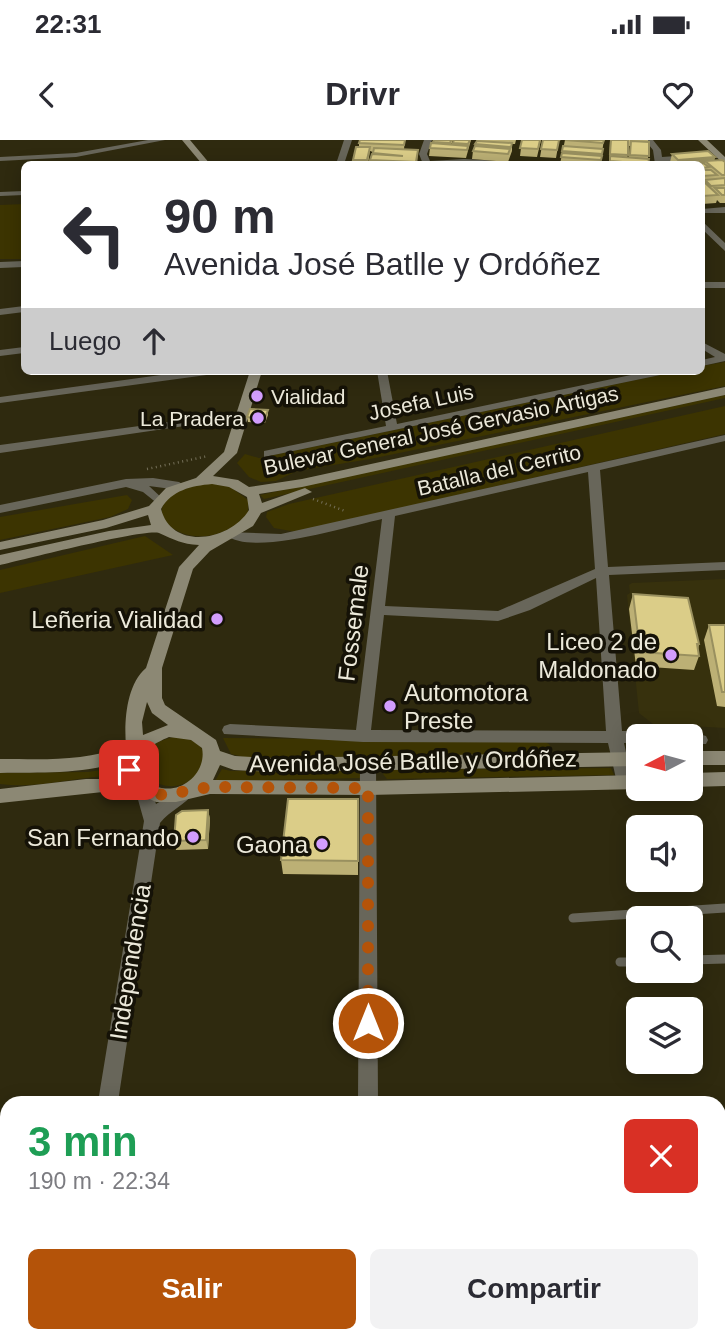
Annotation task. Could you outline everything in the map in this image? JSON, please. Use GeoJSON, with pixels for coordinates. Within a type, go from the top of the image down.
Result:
{"type":"FeatureCollection","features":[{"type":"Feature","properties":{"kind":"main road"},"geometry":{"type":"LineString","coordinates":[[186,140],[204,161]]}},
{"type":"Feature","properties":{"kind":"main road"},"geometry":{"type":"LineString","coordinates":[[702,140],[722,158]]}},
{"type":"Feature","properties":{"kind":"main road"},"geometry":{"type":"LineString","coordinates":[[0,796],[32,795],[85,784],[111,783],[163,795],[187,791],[208,776],[214,756],[211,747],[158,709],[154,698],[154,668],[186,567],[205,548],[226,537],[253,517],[255,500],[232,469],[230,453],[255,375]]}},
{"type":"Feature","properties":{"kind":"main road","name":"Bulevar General José Gervasio Artigas"},"geometry":{"type":"LineString","coordinates":[[245,489],[333,476],[725,391]]}},
{"type":"Feature","properties":{"kind":"main road","name":"Bulevar General José Gervasio Artigas"},"geometry":{"type":"LineString","coordinates":[[253,517],[299,494],[725,402]]}},
{"type":"Feature","properties":{"kind":"main road"},"geometry":{"type":"LineString","coordinates":[[201,480],[230,453]]}},
{"type":"Feature","properties":{"kind":"main road"},"geometry":{"type":"LineString","coordinates":[[0,546],[106,524],[156,505],[178,486],[201,480],[223,481],[245,489]]}},
{"type":"Feature","properties":{"kind":"main road"},"geometry":{"type":"LineString","coordinates":[[156,505],[154,516],[186,567]]}},
{"type":"Feature","properties":{"kind":"main road"},"geometry":{"type":"LineString","coordinates":[[0,560],[109,535],[164,531],[186,540],[226,537]]}},
{"type":"Feature","properties":{"kind":"main road"},"geometry":{"type":"LineString","coordinates":[[141,788],[129,770],[135,750],[133,722],[145,679],[154,668]]}},
{"type":"Feature","properties":{"kind":"main road"},"geometry":{"type":"LineString","coordinates":[[0,766],[97,763],[135,750],[144,741],[168,731],[194,734]]}},
{"type":"Feature","properties":{"kind":"main road","name":"Avenida José Batlle y Ordóñez"},"geometry":{"type":"LineString","coordinates":[[214,756],[251,765],[626,759]]}},
{"type":"Feature","properties":{"kind":"main road"},"geometry":{"type":"LineString","coordinates":[[704,758],[725,758]]}},
{"type":"Feature","properties":{"kind":"main road"},"geometry":{"type":"LineString","coordinates":[[704,780],[725,779]]}},
{"type":"Feature","properties":{"kind":"main road","name":"Avenida José Batlle y Ordóñez"},"geometry":{"type":"LineString","coordinates":[[187,791],[210,787],[368,788],[626,782]]}},
{"type":"Feature","properties":{"kind":"street"},"geometry":{"type":"LineString","coordinates":[[0,159],[76,155],[161,140]]}},
{"type":"Feature","properties":{"kind":"street"},"geometry":{"type":"LineString","coordinates":[[341,161],[348,140]]}},
{"type":"Feature","properties":{"kind":"street"},"geometry":{"type":"LineString","coordinates":[[426,161],[423,154],[428,140]]}},
{"type":"Feature","properties":{"kind":"street"},"geometry":{"type":"LineString","coordinates":[[649,140],[657,150],[659,161]]}},
{"type":"Feature","properties":{"kind":"street"},"geometry":{"type":"LineString","coordinates":[[657,150],[694,157],[722,158]]}},
{"type":"Feature","properties":{"kind":"street"},"geometry":{"type":"LineString","coordinates":[[666,161],[694,157]]}},
{"type":"Feature","properties":{"kind":"street"},"geometry":{"type":"LineString","coordinates":[[0,194],[21,193]]}},
{"type":"Feature","properties":{"kind":"street"},"geometry":{"type":"LineString","coordinates":[[705,211],[725,210]]}},
{"type":"Feature","properties":{"kind":"street"},"geometry":{"type":"LineString","coordinates":[[705,227],[725,248]]}},
{"type":"Feature","properties":{"kind":"street"},"geometry":{"type":"LineString","coordinates":[[0,265],[21,264]]}},
{"type":"Feature","properties":{"kind":"street"},"geometry":{"type":"LineString","coordinates":[[705,285],[725,285]]}},
{"type":"Feature","properties":{"kind":"street"},"geometry":{"type":"LineString","coordinates":[[0,312],[21,309]]}},
{"type":"Feature","properties":{"kind":"street"},"geometry":{"type":"LineString","coordinates":[[705,347],[725,358]]}},
{"type":"Feature","properties":{"kind":"street"},"geometry":{"type":"LineString","coordinates":[[0,354],[21,350]]}},
{"type":"Feature","properties":{"kind":"street"},"geometry":{"type":"LineString","coordinates":[[705,362],[725,358]]}},
{"type":"Feature","properties":{"kind":"street"},"geometry":{"type":"LineString","coordinates":[[0,400],[184,375]]}},
{"type":"Feature","properties":{"kind":"street"},"geometry":{"type":"LineString","coordinates":[[383,375],[391,428]]}},
{"type":"Feature","properties":{"kind":"street","name":"Josefa Luis"},"geometry":{"type":"LineString","coordinates":[[268,454],[646,375]]}},
{"type":"Feature","properties":{"kind":"street"},"geometry":{"type":"LineString","coordinates":[[0,449],[242,415]]}},
{"type":"Feature","properties":{"kind":"street","name":"Batalla del Cerrito"},"geometry":{"type":"LineString","coordinates":[[226,537],[281,538],[725,438]]}},
{"type":"Feature","properties":{"kind":"street"},"geometry":{"type":"LineString","coordinates":[[594,468],[614,735],[618,759],[626,772]]}},
{"type":"Feature","properties":{"kind":"street"},"geometry":{"type":"LineString","coordinates":[[0,509],[126,483],[153,482],[178,486]]}},
{"type":"Feature","properties":{"kind":"street"},"geometry":{"type":"LineString","coordinates":[[126,483],[147,489],[156,505]]}},
{"type":"Feature","properties":{"kind":"street","name":"Fossemale"},"geometry":{"type":"LineString","coordinates":[[363,736],[389,514]]}},
{"type":"Feature","properties":{"kind":"street"},"geometry":{"type":"LineString","coordinates":[[253,517],[281,538]]}},
{"type":"Feature","properties":{"kind":"street"},"geometry":{"type":"LineString","coordinates":[[376,610],[498,616],[512,613],[585,576],[603,572],[725,566]]}},
{"type":"Feature","properties":{"kind":"street"},"geometry":{"type":"LineString","coordinates":[[230,730],[363,736],[626,735]]}},
{"type":"Feature","properties":{"kind":"street"},"geometry":{"type":"LineString","coordinates":[[368,763],[368,1096]]}},
{"type":"Feature","properties":{"kind":"street","name":"Independencia"},"geometry":{"type":"LineString","coordinates":[[109,1096],[152,821],[141,788]]}},
{"type":"Feature","properties":{"kind":"street"},"geometry":{"type":"LineString","coordinates":[[152,821],[162,808],[187,791]]}},
{"type":"Feature","properties":{"kind":"lane"},"geometry":{"type":"LineString","coordinates":[[573,918],[725,908]]}},
{"type":"Feature","properties":{"kind":"lane"},"geometry":{"type":"LineString","coordinates":[[703,960],[725,960]]}},
{"type":"Feature","properties":{"kind":"lane"},"geometry":{"type":"LineString","coordinates":[[620,962],[626,962]]}},
{"type":"Feature","properties":{"kind":"path"},"geometry":{"type":"LineString","coordinates":[[315,444],[333,476]]}},
{"type":"Feature","properties":{"kind":"path"},"geometry":{"type":"LineString","coordinates":[[145,469],[230,453]]}},
{"type":"Feature","properties":{"kind":"path"},"geometry":{"type":"LineString","coordinates":[[299,494],[336,506],[363,520]]}},
{"type":"Feature","properties":{"kind":"shaded area"},"geometry":{"type":"Polygon","coordinates":[[[21,204],[21,259],[0,259],[0,205],[21,204]]]}},
{"type":"Feature","properties":{"kind":"shaded area"},"geometry":{"type":"Polygon","coordinates":[[[725,362],[725,386],[370,459],[297,471],[276,481],[261,482],[249,477],[237,463],[245,454],[259,458],[660,375],[705,375],[705,365],[725,362]]]}},
{"type":"Feature","properties":{"kind":"shaded area"},"geometry":{"type":"Polygon","coordinates":[[[725,395],[725,398],[264,499],[260,495],[725,395]]]}},
{"type":"Feature","properties":{"kind":"shaded area"},"geometry":{"type":"Polygon","coordinates":[[[725,406],[725,434],[296,532],[274,528],[266,517],[267,512],[289,504],[725,406]]]}},
{"type":"Feature","properties":{"kind":"shaded area"},"geometry":{"type":"Polygon","coordinates":[[[208,483],[229,486],[248,500],[248,513],[228,530],[206,536],[186,534],[171,527],[163,516],[164,503],[178,492],[208,483]]]}},
{"type":"Feature","properties":{"kind":"shaded area"},"geometry":{"type":"Polygon","coordinates":[[[127,495],[132,500],[128,509],[110,517],[0,540],[0,517],[127,495]]]}},
{"type":"Feature","properties":{"kind":"shaded area"},"geometry":{"type":"Polygon","coordinates":[[[145,536],[173,555],[0,593],[0,570],[145,536]]]}},
{"type":"Feature","properties":{"kind":"shaded area","name":"Liceo 2 de Maldonado"},"geometry":{"type":"Polygon","coordinates":[[[725,579],[725,728],[704,727],[704,724],[653,724],[639,713],[627,595],[632,583],[725,579]]]}},
{"type":"Feature","properties":{"kind":"shaded area"},"geometry":{"type":"Polygon","coordinates":[[[174,737],[194,742],[206,758],[195,777],[181,785],[167,786],[155,782],[146,774],[142,764],[144,754],[154,744],[174,737]]]}},
{"type":"Feature","properties":{"kind":"shaded area"},"geometry":{"type":"Polygon","coordinates":[[[223,738],[543,741],[551,748],[546,754],[248,758],[231,754],[223,738]]]}},
{"type":"Feature","properties":{"kind":"shaded area"},"geometry":{"type":"Polygon","coordinates":[[[122,760],[121,769],[124,776],[31,785],[0,784],[0,773],[88,772],[101,770],[122,760]]]}},
{"type":"Feature","properties":{"kind":"shaded area"},"geometry":{"type":"Polygon","coordinates":[[[611,768],[614,775],[387,779],[383,774],[387,770],[611,768]]]}},
{"type":"Feature","properties":{"kind":"shaded area"},"geometry":{"type":"Polygon","coordinates":[[[222,769],[359,770],[362,778],[215,781],[222,769]]]}},
{"type":"Feature","properties":{"kind":"building"},"geometry":{"type":"Polygon","coordinates":[[[360,140],[405,140],[404,145],[359,143],[360,140]]]}},
{"type":"Feature","properties":{"kind":"building"},"geometry":{"type":"Polygon","coordinates":[[[451,140],[450,143],[433,142],[451,140]]]}},
{"type":"Feature","properties":{"kind":"building"},"geometry":{"type":"Polygon","coordinates":[[[454,140],[470,140],[468,144],[453,143],[454,140]]]}},
{"type":"Feature","properties":{"kind":"building"},"geometry":{"type":"Polygon","coordinates":[[[522,140],[540,140],[538,149],[520,148],[522,140]]]}},
{"type":"Feature","properties":{"kind":"building"},"geometry":{"type":"Polygon","coordinates":[[[543,140],[559,140],[557,150],[541,149],[543,140]]]}},
{"type":"Feature","properties":{"kind":"building"},"geometry":{"type":"Polygon","coordinates":[[[565,140],[604,140],[603,143],[565,140]]]}},
{"type":"Feature","properties":{"kind":"building"},"geometry":{"type":"Polygon","coordinates":[[[611,140],[628,140],[628,155],[610,154],[611,140]]]}},
{"type":"Feature","properties":{"kind":"building"},"geometry":{"type":"Polygon","coordinates":[[[477,141],[512,143],[511,147],[475,144],[477,141]]]}},
{"type":"Feature","properties":{"kind":"building"},"geometry":{"type":"Polygon","coordinates":[[[631,141],[649,142],[649,156],[630,155],[631,141]]]}},
{"type":"Feature","properties":{"kind":"building"},"geometry":{"type":"Polygon","coordinates":[[[431,143],[468,146],[467,150],[430,148],[431,143]]]}},
{"type":"Feature","properties":{"kind":"building"},"geometry":{"type":"Polygon","coordinates":[[[475,146],[510,149],[508,154],[473,151],[475,146]]]}},
{"type":"Feature","properties":{"kind":"building"},"geometry":{"type":"Polygon","coordinates":[[[563,146],[603,149],[602,154],[562,151],[563,146]]]}},
{"type":"Feature","properties":{"kind":"building"},"geometry":{"type":"Polygon","coordinates":[[[356,147],[370,147],[367,160],[353,160],[356,147]]]}},
{"type":"Feature","properties":{"kind":"building"},"geometry":{"type":"Polygon","coordinates":[[[374,148],[418,150],[416,161],[370,160],[372,154],[403,156],[373,153],[374,148]]]}},
{"type":"Feature","properties":{"kind":"building"},"geometry":{"type":"Polygon","coordinates":[[[708,151],[715,157],[678,160],[672,154],[708,151]]]}},
{"type":"Feature","properties":{"kind":"building"},"geometry":{"type":"Polygon","coordinates":[[[562,153],[602,156],[601,160],[561,157],[562,153]]]}},
{"type":"Feature","properties":{"kind":"building"},"geometry":{"type":"Polygon","coordinates":[[[610,156],[649,159],[649,161],[610,161],[610,156]]]}},
{"type":"Feature","properties":{"kind":"building"},"geometry":{"type":"Polygon","coordinates":[[[705,161],[725,162],[725,175],[705,161]]]}},
{"type":"Feature","properties":{"kind":"building"},"geometry":{"type":"Polygon","coordinates":[[[705,170],[711,170],[717,175],[705,176],[705,170]]]}},
{"type":"Feature","properties":{"kind":"building"},"geometry":{"type":"Polygon","coordinates":[[[725,178],[725,185],[711,186],[705,180],[725,178]]]}},
{"type":"Feature","properties":{"kind":"building"},"geometry":{"type":"Polygon","coordinates":[[[705,183],[718,195],[705,196],[705,183]]]}},
{"type":"Feature","properties":{"kind":"building"},"geometry":{"type":"Polygon","coordinates":[[[715,188],[725,188],[725,195],[722,195],[715,188]]]}},
{"type":"Feature","properties":{"kind":"building"},"geometry":{"type":"Polygon","coordinates":[[[250,409],[268,410],[265,418],[247,417],[250,409]]]}},
{"type":"Feature","properties":{"kind":"building"},"geometry":{"type":"Polygon","coordinates":[[[633,594],[688,598],[699,644],[699,656],[640,652],[633,594]]]}},
{"type":"Feature","properties":{"kind":"building"},"geometry":{"type":"Polygon","coordinates":[[[709,625],[725,625],[725,692],[722,692],[709,625]]]}},
{"type":"Feature","properties":{"kind":"building","name":"Gaona"},"geometry":{"type":"Polygon","coordinates":[[[288,799],[358,799],[358,861],[281,860],[288,799]]]}},
{"type":"Feature","properties":{"kind":"building","name":"San Fernando"},"geometry":{"type":"Polygon","coordinates":[[[208,810],[206,840],[174,841],[176,815],[182,811],[208,810]]]}},
{"type":"Feature","properties":{"kind":"place","name":"Vialidad"},"geometry":{"type":"Point","coordinates":[257,396]}},
{"type":"Feature","properties":{"kind":"place","name":"La Pradera"},"geometry":{"type":"Point","coordinates":[258,418]}},
{"type":"Feature","properties":{"kind":"place","name":"Leñeria Vialidad"},"geometry":{"type":"Point","coordinates":[217,619]}},
{"type":"Feature","properties":{"kind":"place","name":"Liceo 2 de Maldonado"},"geometry":{"type":"Point","coordinates":[671,655]}},
{"type":"Feature","properties":{"kind":"place","name":"Automotora Preste"},"geometry":{"type":"Point","coordinates":[390,706]}},
{"type":"Feature","properties":{"kind":"place","name":"San Fernando"},"geometry":{"type":"Point","coordinates":[193,837]}},
{"type":"Feature","properties":{"kind":"place","name":"Gaona"},"geometry":{"type":"Point","coordinates":[322,844]}},
{"type":"Feature","properties":{"kind":"route"},"geometry":{"type":"LineString","coordinates":[[129,770],[140,788],[163,795],[210,787],[368,788],[368,1023]]}}]}
